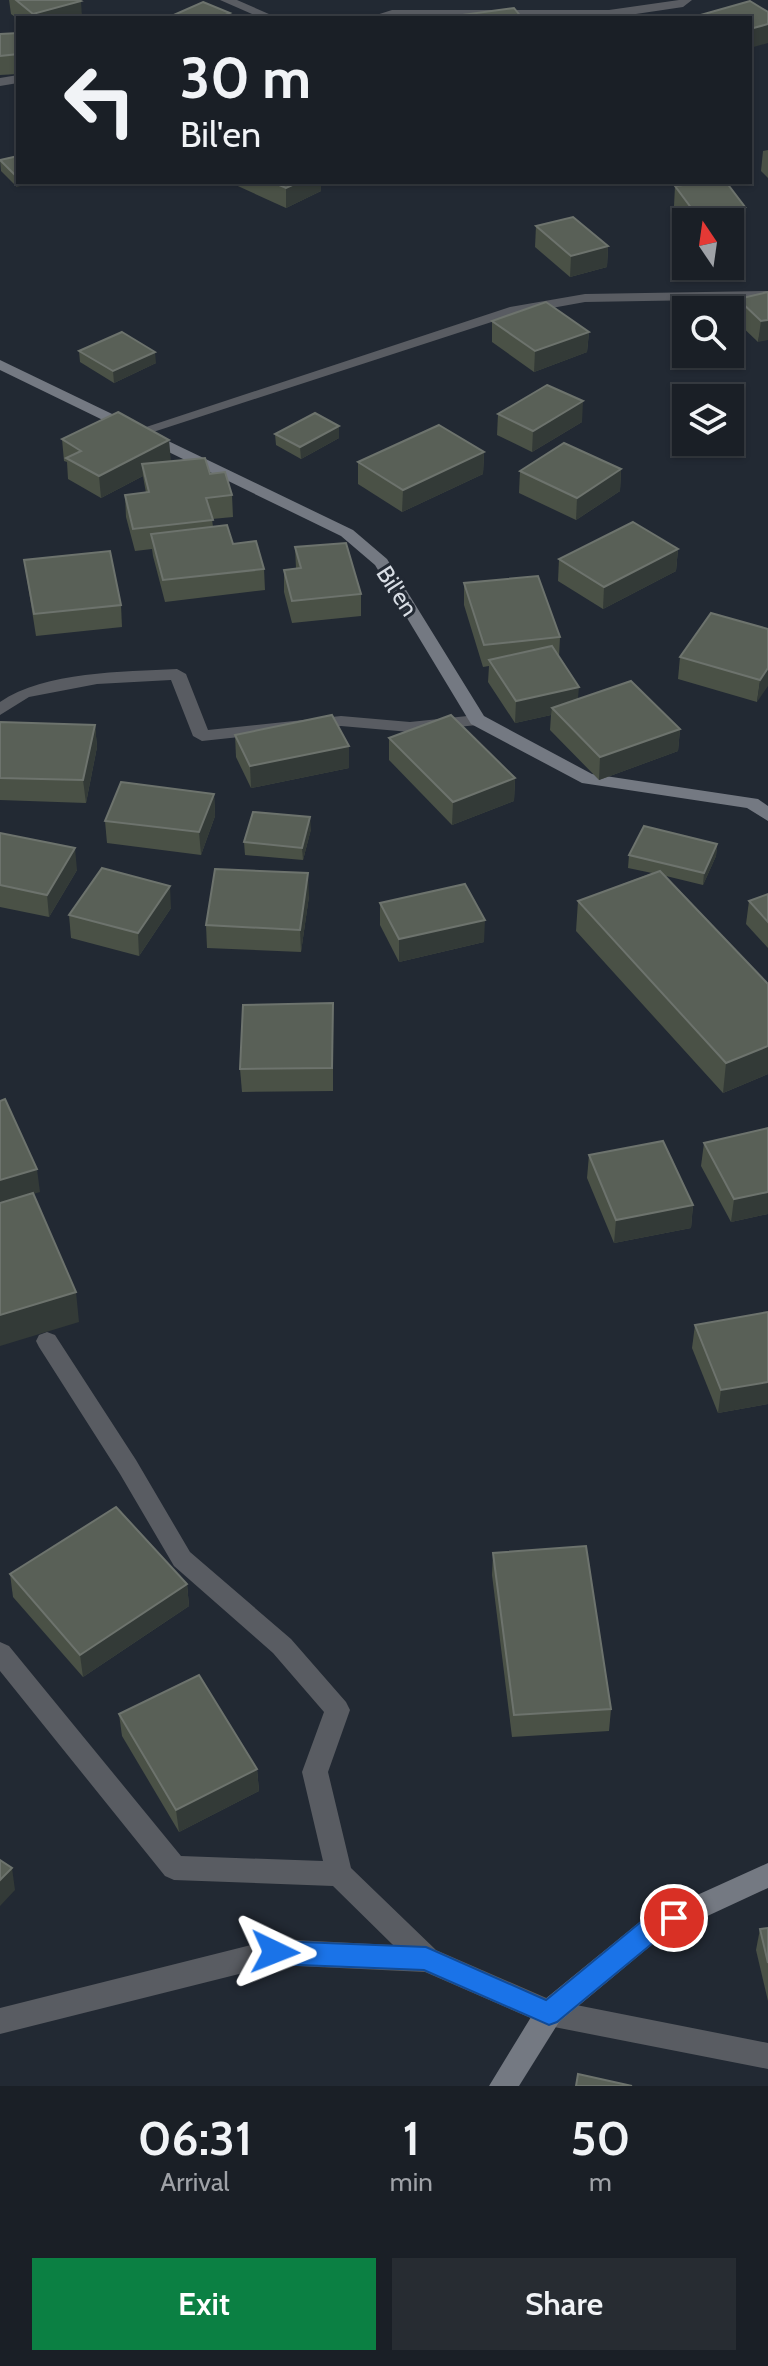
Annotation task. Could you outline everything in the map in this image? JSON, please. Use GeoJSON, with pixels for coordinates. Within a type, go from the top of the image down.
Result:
{"type":"FeatureCollection","features":[{"type":"Feature","properties":{"kind":"street"},"geometry":{"type":"LineString","coordinates":[[226,0],[267,16]]}},
{"type":"Feature","properties":{"kind":"street"},"geometry":{"type":"LineString","coordinates":[[382,16],[609,14],[683,3],[686,0]]}},
{"type":"Feature","properties":{"kind":"street"},"geometry":{"type":"LineString","coordinates":[[139,432],[510,311],[585,298],[768,295]]}},
{"type":"Feature","properties":{"kind":"street","name":"Bil'en"},"geometry":{"type":"LineString","coordinates":[[0,364],[347,533],[381,562],[477,720]]}},
{"type":"Feature","properties":{"kind":"street"},"geometry":{"type":"LineString","coordinates":[[0,710],[24,693],[97,679],[177,674],[202,736],[341,721],[410,727],[477,720],[588,779],[752,803],[768,815]]}},
{"type":"Feature","properties":{"kind":"street"},"geometry":{"type":"LineString","coordinates":[[47,1341],[128,1467],[182,1559],[282,1646],[337,1710],[315,1772],[339,1874],[426,1959],[549,2013],[768,2056]]}},
{"type":"Feature","properties":{"kind":"street"},"geometry":{"type":"LineString","coordinates":[[0,1653],[174,1868],[339,1874]]}},
{"type":"Feature","properties":{"kind":"street"},"geometry":{"type":"LineString","coordinates":[[503,2086],[549,2013],[651,1929],[768,1875]]}},
{"type":"Feature","properties":{"kind":"street"},"geometry":{"type":"LineString","coordinates":[[0,2021],[275,1952],[426,1959]]}},
{"type":"Feature","properties":{"kind":"building"},"geometry":{"type":"Polygon","coordinates":[[[16,0],[79,0],[81,1],[33,14],[16,0]]]}},
{"type":"Feature","properties":{"kind":"building"},"geometry":{"type":"Polygon","coordinates":[[[750,1],[768,12],[768,24],[752,28],[752,16],[697,16],[750,1]]]}},
{"type":"Feature","properties":{"kind":"building"},"geometry":{"type":"Polygon","coordinates":[[[203,2],[230,13],[223,16],[172,16],[203,2]]]}},
{"type":"Feature","properties":{"kind":"building"},"geometry":{"type":"Polygon","coordinates":[[[514,8],[520,16],[463,16],[514,8]]]}},
{"type":"Feature","properties":{"kind":"building"},"geometry":{"type":"Polygon","coordinates":[[[16,33],[16,54],[0,56],[0,34],[16,33]]]}},
{"type":"Feature","properties":{"kind":"building"},"geometry":{"type":"Polygon","coordinates":[[[16,156],[16,176],[0,160],[16,156]]]}},
{"type":"Feature","properties":{"kind":"building"},"geometry":{"type":"Polygon","coordinates":[[[728,184],[745,207],[737,208],[691,208],[675,186],[728,184]]]}},
{"type":"Feature","properties":{"kind":"building"},"geometry":{"type":"Polygon","coordinates":[[[573,217],[608,246],[571,256],[536,226],[573,217]]]}},
{"type":"Feature","properties":{"kind":"building"},"geometry":{"type":"Polygon","coordinates":[[[768,292],[768,320],[761,321],[744,305],[744,298],[768,292]]]}},
{"type":"Feature","properties":{"kind":"building"},"geometry":{"type":"Polygon","coordinates":[[[546,302],[589,332],[535,351],[492,321],[546,302]]]}},
{"type":"Feature","properties":{"kind":"building"},"geometry":{"type":"Polygon","coordinates":[[[122,332],[155,352],[113,371],[79,351],[122,332]]]}},
{"type":"Feature","properties":{"kind":"building"},"geometry":{"type":"Polygon","coordinates":[[[547,385],[583,401],[533,431],[498,414],[547,385]]]}},
{"type":"Feature","properties":{"kind":"building"},"geometry":{"type":"Polygon","coordinates":[[[118,412],[169,440],[99,476],[66,458],[81,451],[62,439],[118,412]]]}},
{"type":"Feature","properties":{"kind":"building"},"geometry":{"type":"Polygon","coordinates":[[[315,413],[339,426],[300,447],[275,434],[315,413]]]}},
{"type":"Feature","properties":{"kind":"building"},"geometry":{"type":"Polygon","coordinates":[[[439,425],[484,452],[403,490],[358,462],[439,425]]]}},
{"type":"Feature","properties":{"kind":"building"},"geometry":{"type":"Polygon","coordinates":[[[564,443],[621,469],[577,498],[520,471],[564,443]]]}},
{"type":"Feature","properties":{"kind":"building"},"geometry":{"type":"Polygon","coordinates":[[[205,458],[210,474],[225,472],[232,495],[206,498],[213,520],[133,529],[125,495],[149,492],[142,464],[205,458]]]}},
{"type":"Feature","properties":{"kind":"building"},"geometry":{"type":"Polygon","coordinates":[[[633,522],[678,549],[604,587],[559,559],[633,522]]]}},
{"type":"Feature","properties":{"kind":"building"},"geometry":{"type":"Polygon","coordinates":[[[227,525],[233,544],[256,541],[264,569],[163,580],[151,534],[227,525]]]}},
{"type":"Feature","properties":{"kind":"building"},"geometry":{"type":"Polygon","coordinates":[[[346,543],[361,594],[292,601],[284,570],[301,568],[295,547],[346,543]]]}},
{"type":"Feature","properties":{"kind":"building"},"geometry":{"type":"Polygon","coordinates":[[[110,551],[121,605],[34,614],[24,560],[110,551]]]}},
{"type":"Feature","properties":{"kind":"building"},"geometry":{"type":"Polygon","coordinates":[[[538,576],[560,637],[484,645],[464,583],[538,576]]]}},
{"type":"Feature","properties":{"kind":"building"},"geometry":{"type":"Polygon","coordinates":[[[711,613],[768,629],[768,668],[760,680],[680,657],[711,613]]]}},
{"type":"Feature","properties":{"kind":"building"},"geometry":{"type":"Polygon","coordinates":[[[552,646],[579,687],[516,701],[489,660],[552,646]]]}},
{"type":"Feature","properties":{"kind":"building"},"geometry":{"type":"Polygon","coordinates":[[[631,681],[680,729],[600,757],[552,708],[631,681]]]}},
{"type":"Feature","properties":{"kind":"building"},"geometry":{"type":"Polygon","coordinates":[[[332,715],[349,746],[250,766],[235,735],[332,715]]]}},
{"type":"Feature","properties":{"kind":"building"},"geometry":{"type":"Polygon","coordinates":[[[451,715],[515,778],[453,802],[389,738],[451,715]]]}},
{"type":"Feature","properties":{"kind":"building"},"geometry":{"type":"Polygon","coordinates":[[[0,722],[95,725],[83,780],[0,778],[0,722]]]}},
{"type":"Feature","properties":{"kind":"building"},"geometry":{"type":"Polygon","coordinates":[[[121,782],[214,794],[199,832],[105,821],[121,782]]]}},
{"type":"Feature","properties":{"kind":"building"},"geometry":{"type":"Polygon","coordinates":[[[253,812],[310,817],[302,848],[244,842],[253,812]]]}},
{"type":"Feature","properties":{"kind":"building"},"geometry":{"type":"Polygon","coordinates":[[[644,826],[717,844],[704,873],[629,855],[644,826]]]}},
{"type":"Feature","properties":{"kind":"building"},"geometry":{"type":"Polygon","coordinates":[[[0,833],[75,848],[47,895],[0,885],[0,833]]]}},
{"type":"Feature","properties":{"kind":"building"},"geometry":{"type":"Polygon","coordinates":[[[102,868],[170,886],[138,933],[69,915],[102,868]]]}},
{"type":"Feature","properties":{"kind":"building"},"geometry":{"type":"Polygon","coordinates":[[[215,869],[308,873],[300,930],[206,925],[215,869]]]}},
{"type":"Feature","properties":{"kind":"building"},"geometry":{"type":"Polygon","coordinates":[[[660,871],[768,984],[768,1046],[726,1063],[578,901],[660,871]]]}},
{"type":"Feature","properties":{"kind":"building"},"geometry":{"type":"Polygon","coordinates":[[[465,884],[485,920],[399,939],[380,903],[465,884]]]}},
{"type":"Feature","properties":{"kind":"building"},"geometry":{"type":"Polygon","coordinates":[[[768,894],[768,922],[749,901],[768,894]]]}},
{"type":"Feature","properties":{"kind":"building"},"geometry":{"type":"Polygon","coordinates":[[[333,1003],[332,1068],[240,1069],[243,1005],[333,1003]]]}},
{"type":"Feature","properties":{"kind":"building"},"geometry":{"type":"Polygon","coordinates":[[[5,1099],[37,1169],[0,1180],[0,1101],[5,1099]]]}},
{"type":"Feature","properties":{"kind":"building"},"geometry":{"type":"Polygon","coordinates":[[[768,1128],[768,1192],[734,1199],[704,1143],[768,1128]]]}},
{"type":"Feature","properties":{"kind":"building"},"geometry":{"type":"Polygon","coordinates":[[[663,1141],[693,1205],[616,1220],[589,1155],[663,1141]]]}},
{"type":"Feature","properties":{"kind":"building"},"geometry":{"type":"Polygon","coordinates":[[[33,1193],[76,1292],[0,1315],[0,1203],[33,1193]]]}},
{"type":"Feature","properties":{"kind":"building"},"geometry":{"type":"Polygon","coordinates":[[[768,1312],[768,1382],[721,1390],[695,1325],[768,1312]]]}},
{"type":"Feature","properties":{"kind":"building"},"geometry":{"type":"Polygon","coordinates":[[[116,1507],[187,1584],[80,1655],[10,1574],[116,1507]]]}},
{"type":"Feature","properties":{"kind":"building"},"geometry":{"type":"Polygon","coordinates":[[[586,1546],[611,1709],[514,1715],[493,1553],[586,1546]]]}},
{"type":"Feature","properties":{"kind":"building"},"geometry":{"type":"Polygon","coordinates":[[[199,1675],[257,1769],[176,1810],[119,1714],[199,1675]]]}},
{"type":"Feature","properties":{"kind":"building"},"geometry":{"type":"Polygon","coordinates":[[[0,1860],[12,1868],[0,1880],[0,1860]]]}},
{"type":"Feature","properties":{"kind":"building"},"geometry":{"type":"Polygon","coordinates":[[[768,1928],[768,1963],[760,1929],[768,1928]]]}},
{"type":"Feature","properties":{"kind":"building"},"geometry":{"type":"Polygon","coordinates":[[[578,2074],[632,2086],[576,2086],[578,2074]]]}},
{"type":"Feature","properties":{"kind":"route"},"geometry":{"type":"LineString","coordinates":[[275,1952],[426,1959],[549,2013],[651,1929],[674,1918]]}}]}
